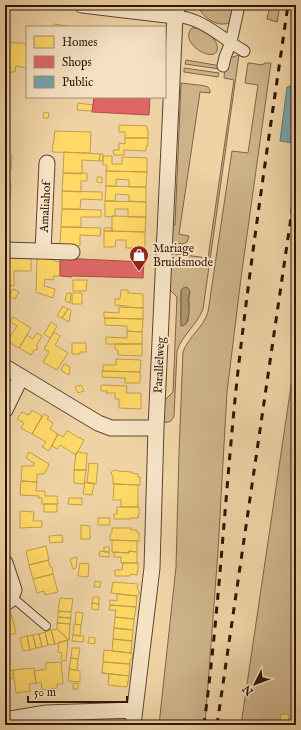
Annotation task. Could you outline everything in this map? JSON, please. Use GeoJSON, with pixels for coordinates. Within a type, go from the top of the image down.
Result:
{"type":"FeatureCollection","features":[{"type":"Feature","properties":{"kind":"street"},"geometry":{"type":"LineString","coordinates":[[82,5],[177,10],[182,16],[201,23],[244,50]]}},
{"type":"Feature","properties":{"kind":"street"},"geometry":{"type":"LineString","coordinates":[[223,66],[231,42],[238,10],[236,5]]}},
{"type":"Feature","properties":{"kind":"street","name":"Parallelweg"},"geometry":{"type":"LineString","coordinates":[[133,725],[152,568],[156,428],[164,247],[177,10]]}},
{"type":"Feature","properties":{"kind":"street","name":"Amaliahof"},"geometry":{"type":"LineString","coordinates":[[43,251],[47,163]]}},
{"type":"Feature","properties":{"kind":"street"},"geometry":{"type":"LineString","coordinates":[[5,250],[72,252]]}},
{"type":"Feature","properties":{"kind":"street"},"geometry":{"type":"LineString","coordinates":[[5,367],[98,423],[112,428],[156,428]]}},
{"type":"Feature","properties":{"kind":"street"},"geometry":{"type":"LineString","coordinates":[[5,410],[21,377]]}},
{"type":"Feature","properties":{"kind":"street"},"geometry":{"type":"LineString","coordinates":[[5,563],[14,590],[8,600]]}},
{"type":"Feature","properties":{"kind":"street"},"geometry":{"type":"LineString","coordinates":[[5,720],[46,713],[135,710]]}},
{"type":"Feature","properties":{"kind":"lane"},"geometry":{"type":"LineString","coordinates":[[8,600],[46,626]]}},
{"type":"Feature","properties":{"kind":"shaded area"},"geometry":{"type":"Polygon","coordinates":[[[198,5],[229,5],[233,12],[231,22],[221,24],[211,21],[203,14],[198,5]]]}},
{"type":"Feature","properties":{"kind":"shaded area"},"geometry":{"type":"Polygon","coordinates":[[[270,5],[280,5],[277,22],[267,19],[270,5]]]}},
{"type":"Feature","properties":{"kind":"shaded area"},"geometry":{"type":"Polygon","coordinates":[[[192,28],[202,29],[212,36],[217,47],[217,51],[214,54],[203,53],[192,45],[189,39],[189,34],[192,28]]]}},
{"type":"Feature","properties":{"kind":"shaded area"},"geometry":{"type":"Polygon","coordinates":[[[239,55],[203,309],[179,345],[177,351],[174,416],[170,422],[162,422],[163,402],[173,392],[177,297],[167,287],[169,253],[208,258],[234,80],[224,78],[225,66],[230,58],[239,55]],[[181,292],[181,326],[188,321],[190,292],[181,292]]]}},
{"type":"Feature","properties":{"kind":"shaded area"},"geometry":{"type":"Polygon","coordinates":[[[186,60],[221,66],[220,69],[185,64],[186,60]]]}},
{"type":"Feature","properties":{"kind":"shaded area"},"geometry":{"type":"Polygon","coordinates":[[[248,63],[263,65],[264,63],[271,63],[241,278],[227,392],[218,551],[205,725],[159,725],[176,567],[183,352],[208,312],[232,151],[248,153],[258,85],[245,83],[248,63]]]}},
{"type":"Feature","properties":{"kind":"shaded area"},"geometry":{"type":"Polygon","coordinates":[[[184,68],[219,73],[218,77],[184,72],[184,68]]]}},
{"type":"Feature","properties":{"kind":"shaded area"},"geometry":{"type":"Polygon","coordinates":[[[181,83],[206,86],[209,88],[210,92],[200,92],[179,234],[189,236],[187,242],[183,244],[169,242],[170,224],[175,225],[181,83]]]}},
{"type":"Feature","properties":{"kind":"shaded area"},"geometry":{"type":"Polygon","coordinates":[[[186,287],[190,291],[188,300],[189,314],[186,324],[182,326],[181,290],[186,287]]]}},
{"type":"Feature","properties":{"kind":"shaded area"},"geometry":{"type":"Polygon","coordinates":[[[296,352],[296,575],[294,589],[296,590],[296,725],[241,725],[296,352]]]}},
{"type":"Feature","properties":{"kind":"building: Homes"},"geometry":{"type":"Polygon","coordinates":[[[54,24],[68,26],[54,26],[54,24]]]}},
{"type":"Feature","properties":{"kind":"building: Homes"},"geometry":{"type":"Polygon","coordinates":[[[12,42],[26,44],[26,68],[16,66],[15,72],[7,72],[9,43],[12,42]]]}},
{"type":"Feature","properties":{"kind":"building: Homes"},"geometry":{"type":"Polygon","coordinates":[[[78,103],[93,105],[92,111],[77,110],[78,103]]]}},
{"type":"Feature","properties":{"kind":"building: Homes"},"geometry":{"type":"Polygon","coordinates":[[[44,112],[49,113],[48,118],[43,118],[44,112]]]}},
{"type":"Feature","properties":{"kind":"building: Homes"},"geometry":{"type":"Polygon","coordinates":[[[119,125],[147,126],[148,138],[125,138],[125,132],[119,132],[119,125]]]}},
{"type":"Feature","properties":{"kind":"building: Homes"},"geometry":{"type":"Polygon","coordinates":[[[55,131],[91,132],[90,153],[52,152],[55,131]]]}},
{"type":"Feature","properties":{"kind":"building: Homes"},"geometry":{"type":"Polygon","coordinates":[[[125,138],[148,138],[148,146],[146,146],[146,151],[124,150],[124,155],[114,155],[113,150],[119,150],[119,143],[125,144],[125,138]]]}},
{"type":"Feature","properties":{"kind":"building: Homes"},"geometry":{"type":"Polygon","coordinates":[[[5,148],[9,148],[9,156],[5,155],[5,148]]]}},
{"type":"Feature","properties":{"kind":"building: Homes"},"geometry":{"type":"Polygon","coordinates":[[[64,152],[100,154],[99,161],[82,160],[82,174],[63,173],[64,152]]]}},
{"type":"Feature","properties":{"kind":"building: Homes"},"geometry":{"type":"Polygon","coordinates":[[[100,154],[103,154],[103,161],[99,161],[100,154]]]}},
{"type":"Feature","properties":{"kind":"building: Homes"},"geometry":{"type":"Polygon","coordinates":[[[5,155],[12,156],[11,170],[7,170],[7,177],[5,177],[5,155]]]}},
{"type":"Feature","properties":{"kind":"building: Homes"},"geometry":{"type":"Polygon","coordinates":[[[103,156],[112,156],[112,164],[122,164],[122,157],[147,158],[147,172],[106,171],[107,165],[103,165],[103,156]]]}},
{"type":"Feature","properties":{"kind":"building: Homes"},"geometry":{"type":"Polygon","coordinates":[[[106,171],[147,172],[146,187],[129,187],[129,180],[116,179],[116,186],[106,186],[106,171]]]}},
{"type":"Feature","properties":{"kind":"building: Homes"},"geometry":{"type":"Polygon","coordinates":[[[63,173],[87,173],[87,181],[81,181],[81,192],[62,191],[63,173]]]}},
{"type":"Feature","properties":{"kind":"building: Homes"},"geometry":{"type":"Polygon","coordinates":[[[97,177],[102,177],[102,183],[97,182],[97,177]]]}},
{"type":"Feature","properties":{"kind":"building: Homes"},"geometry":{"type":"Polygon","coordinates":[[[5,183],[11,183],[10,200],[5,199],[5,183]]]}},
{"type":"Feature","properties":{"kind":"building: Homes"},"geometry":{"type":"Polygon","coordinates":[[[106,186],[146,187],[146,202],[129,201],[129,195],[116,194],[115,201],[105,201],[106,186]]]}},
{"type":"Feature","properties":{"kind":"building: Homes"},"geometry":{"type":"Polygon","coordinates":[[[62,191],[102,192],[102,200],[81,199],[80,209],[62,209],[62,191]]]}},
{"type":"Feature","properties":{"kind":"building: Homes"},"geometry":{"type":"Polygon","coordinates":[[[105,201],[146,202],[146,217],[128,217],[128,209],[115,209],[115,216],[105,217],[105,201]]]}},
{"type":"Feature","properties":{"kind":"building: Homes"},"geometry":{"type":"Polygon","coordinates":[[[62,209],[101,210],[101,217],[81,217],[81,227],[61,227],[62,209]]]}},
{"type":"Feature","properties":{"kind":"building: Homes"},"geometry":{"type":"Polygon","coordinates":[[[112,216],[146,217],[145,232],[112,231],[112,216]]]}},
{"type":"Feature","properties":{"kind":"building: Homes"},"geometry":{"type":"Polygon","coordinates":[[[5,218],[9,218],[9,236],[5,235],[5,218]]]}},
{"type":"Feature","properties":{"kind":"building: Homes"},"geometry":{"type":"Polygon","coordinates":[[[61,227],[101,228],[100,236],[80,235],[80,246],[60,245],[61,227]]]}},
{"type":"Feature","properties":{"kind":"building: Homes"},"geometry":{"type":"Polygon","coordinates":[[[104,228],[112,228],[112,231],[104,231],[104,228]]]}},
{"type":"Feature","properties":{"kind":"building: Homes"},"geometry":{"type":"Polygon","coordinates":[[[104,231],[145,232],[145,248],[126,248],[126,240],[116,240],[115,247],[104,247],[104,231]]]}},
{"type":"Feature","properties":{"kind":"building: Homes"},"geometry":{"type":"Polygon","coordinates":[[[5,257],[31,259],[31,271],[14,271],[14,286],[5,283],[5,257]]]}},
{"type":"Feature","properties":{"kind":"building: Homes"},"geometry":{"type":"Polygon","coordinates":[[[39,258],[60,262],[60,276],[54,276],[53,280],[45,279],[44,286],[55,289],[53,298],[36,292],[37,259],[39,258]]]}},
{"type":"Feature","properties":{"kind":"building: Homes"},"geometry":{"type":"Polygon","coordinates":[[[73,280],[87,280],[86,291],[73,291],[73,280]]]}},
{"type":"Feature","properties":{"kind":"building: Homes"},"geometry":{"type":"Polygon","coordinates":[[[13,289],[19,292],[15,299],[9,296],[13,289]]]}},
{"type":"Feature","properties":{"kind":"building: Homes"},"geometry":{"type":"Polygon","coordinates":[[[121,290],[128,290],[128,293],[143,294],[143,308],[115,305],[115,299],[120,299],[121,290]]]}},
{"type":"Feature","properties":{"kind":"building: Homes"},"geometry":{"type":"Polygon","coordinates":[[[67,293],[71,293],[70,303],[65,301],[67,293]]]}},
{"type":"Feature","properties":{"kind":"building: Homes"},"geometry":{"type":"Polygon","coordinates":[[[72,293],[82,293],[82,304],[72,304],[72,293]]]}},
{"type":"Feature","properties":{"kind":"building: Homes"},"geometry":{"type":"Polygon","coordinates":[[[63,306],[68,309],[62,318],[57,316],[63,306]]]}},
{"type":"Feature","properties":{"kind":"building: Homes"},"geometry":{"type":"Polygon","coordinates":[[[119,307],[143,308],[143,319],[104,318],[104,312],[119,313],[119,307]]]}},
{"type":"Feature","properties":{"kind":"building: Homes"},"geometry":{"type":"Polygon","coordinates":[[[68,309],[71,310],[69,322],[62,318],[68,309]]]}},
{"type":"Feature","properties":{"kind":"building: Homes"},"geometry":{"type":"Polygon","coordinates":[[[13,317],[31,328],[19,348],[7,341],[17,326],[10,322],[13,317]]]}},
{"type":"Feature","properties":{"kind":"building: Homes"},"geometry":{"type":"Polygon","coordinates":[[[105,318],[143,319],[142,332],[127,331],[127,326],[105,325],[105,318]]]}},
{"type":"Feature","properties":{"kind":"building: Homes"},"geometry":{"type":"Polygon","coordinates":[[[51,322],[57,326],[50,338],[44,334],[51,322]]]}},
{"type":"Feature","properties":{"kind":"building: Homes"},"geometry":{"type":"Polygon","coordinates":[[[127,331],[142,332],[142,344],[106,344],[106,337],[127,338],[127,331]]]}},
{"type":"Feature","properties":{"kind":"building: Homes"},"geometry":{"type":"Polygon","coordinates":[[[54,332],[60,336],[55,345],[68,353],[57,370],[43,362],[49,352],[44,349],[54,332]]]}},
{"type":"Feature","properties":{"kind":"building: Homes"},"geometry":{"type":"Polygon","coordinates":[[[37,333],[42,336],[36,346],[38,347],[37,350],[35,349],[31,355],[19,348],[27,335],[33,339],[37,333]]]}},
{"type":"Feature","properties":{"kind":"building: Homes"},"geometry":{"type":"Polygon","coordinates":[[[72,343],[86,343],[86,352],[72,354],[72,343]]]}},
{"type":"Feature","properties":{"kind":"building: Homes"},"geometry":{"type":"Polygon","coordinates":[[[115,344],[142,344],[142,356],[118,355],[118,350],[115,348],[115,344]]]}},
{"type":"Feature","properties":{"kind":"building: Homes"},"geometry":{"type":"Polygon","coordinates":[[[116,359],[141,360],[140,372],[103,371],[103,365],[116,365],[116,359]]]}},
{"type":"Feature","properties":{"kind":"building: Homes"},"geometry":{"type":"Polygon","coordinates":[[[64,364],[70,367],[69,375],[61,370],[64,364]]]}},
{"type":"Feature","properties":{"kind":"building: Homes"},"geometry":{"type":"Polygon","coordinates":[[[102,371],[140,372],[140,383],[125,383],[125,378],[102,377],[102,371]]]}},
{"type":"Feature","properties":{"kind":"building: Homes"},"geometry":{"type":"Polygon","coordinates":[[[81,385],[84,391],[78,393],[75,387],[81,385]]]}},
{"type":"Feature","properties":{"kind":"building: Homes"},"geometry":{"type":"Polygon","coordinates":[[[101,385],[127,386],[126,393],[141,393],[141,409],[119,408],[119,399],[115,399],[115,393],[106,393],[107,391],[101,391],[101,385]]]}},
{"type":"Feature","properties":{"kind":"building: Homes"},"geometry":{"type":"Polygon","coordinates":[[[32,410],[42,416],[32,434],[21,428],[24,423],[17,419],[22,412],[29,415],[32,410]]]}},
{"type":"Feature","properties":{"kind":"building: Homes"},"geometry":{"type":"Polygon","coordinates":[[[44,414],[49,417],[47,419],[53,423],[50,429],[58,434],[49,451],[42,447],[46,442],[32,434],[44,414]]]}},
{"type":"Feature","properties":{"kind":"building: Homes"},"geometry":{"type":"Polygon","coordinates":[[[67,431],[84,440],[76,455],[60,445],[57,449],[52,446],[58,434],[63,437],[67,431]]]}},
{"type":"Feature","properties":{"kind":"building: Homes"},"geometry":{"type":"Polygon","coordinates":[[[78,451],[87,453],[86,470],[74,470],[76,453],[78,451]]]}},
{"type":"Feature","properties":{"kind":"building: Homes"},"geometry":{"type":"Polygon","coordinates":[[[29,452],[49,464],[44,474],[37,474],[37,482],[21,481],[22,466],[34,466],[34,463],[26,458],[29,452]]]}},
{"type":"Feature","properties":{"kind":"building: Homes"},"geometry":{"type":"Polygon","coordinates":[[[89,463],[98,464],[96,484],[87,483],[89,463]]]}},
{"type":"Feature","properties":{"kind":"building: Homes"},"geometry":{"type":"Polygon","coordinates":[[[74,470],[86,470],[84,484],[74,483],[74,470]]]}},
{"type":"Feature","properties":{"kind":"building: Homes"},"geometry":{"type":"Polygon","coordinates":[[[114,470],[138,474],[138,477],[140,477],[140,485],[113,484],[113,476],[111,474],[114,470]]]}},
{"type":"Feature","properties":{"kind":"building: Homes"},"geometry":{"type":"Polygon","coordinates":[[[21,481],[37,482],[36,491],[45,491],[45,496],[57,496],[58,504],[42,504],[42,498],[38,498],[39,496],[20,495],[21,481]]]}},
{"type":"Feature","properties":{"kind":"building: Homes"},"geometry":{"type":"Polygon","coordinates":[[[85,482],[94,483],[92,495],[83,494],[85,482]]]}},
{"type":"Feature","properties":{"kind":"building: Homes"},"geometry":{"type":"Polygon","coordinates":[[[114,484],[138,485],[138,507],[121,507],[121,500],[113,500],[114,484]]]}},
{"type":"Feature","properties":{"kind":"building: Homes"},"geometry":{"type":"Polygon","coordinates":[[[69,498],[82,498],[82,505],[68,504],[69,498]]]}},
{"type":"Feature","properties":{"kind":"building: Homes"},"geometry":{"type":"Polygon","coordinates":[[[44,504],[57,504],[57,512],[44,512],[44,504]]]}},
{"type":"Feature","properties":{"kind":"building: Homes"},"geometry":{"type":"Polygon","coordinates":[[[117,507],[139,507],[138,518],[114,519],[114,514],[117,514],[117,507]]]}},
{"type":"Feature","properties":{"kind":"building: Homes"},"geometry":{"type":"Polygon","coordinates":[[[20,511],[34,512],[33,521],[42,521],[42,527],[20,528],[20,511]]]}},
{"type":"Feature","properties":{"kind":"building: Homes"},"geometry":{"type":"Polygon","coordinates":[[[98,518],[110,518],[110,525],[98,525],[98,518]]]}},
{"type":"Feature","properties":{"kind":"building: Homes"},"geometry":{"type":"Polygon","coordinates":[[[81,525],[90,526],[90,539],[81,539],[81,525]]]}},
{"type":"Feature","properties":{"kind":"building: Homes"},"geometry":{"type":"Polygon","coordinates":[[[112,528],[131,528],[131,530],[137,530],[137,533],[139,533],[139,541],[110,540],[112,528]]]}},
{"type":"Feature","properties":{"kind":"building: Homes"},"geometry":{"type":"Polygon","coordinates":[[[62,535],[63,542],[50,543],[49,536],[62,535]]]}},
{"type":"Feature","properties":{"kind":"building: Homes"},"geometry":{"type":"Polygon","coordinates":[[[112,540],[137,541],[137,552],[112,552],[112,540]]]}},
{"type":"Feature","properties":{"kind":"building: Homes"},"geometry":{"type":"Polygon","coordinates":[[[46,546],[49,560],[29,565],[26,551],[46,546]]]}},
{"type":"Feature","properties":{"kind":"building: Homes"},"geometry":{"type":"Polygon","coordinates":[[[104,547],[109,547],[109,552],[104,552],[104,547]]]}},
{"type":"Feature","properties":{"kind":"building: Homes"},"geometry":{"type":"Polygon","coordinates":[[[100,551],[109,552],[109,557],[99,556],[100,551]]]}},
{"type":"Feature","properties":{"kind":"building: Homes"},"geometry":{"type":"Polygon","coordinates":[[[129,551],[137,552],[137,563],[121,563],[121,557],[114,557],[114,552],[129,553],[129,551]]]}},
{"type":"Feature","properties":{"kind":"building: Homes"},"geometry":{"type":"Polygon","coordinates":[[[77,557],[76,568],[73,569],[70,559],[77,557]]]}},
{"type":"Feature","properties":{"kind":"building: Homes"},"geometry":{"type":"Polygon","coordinates":[[[48,560],[50,567],[52,567],[53,574],[33,579],[29,565],[48,560]]]}},
{"type":"Feature","properties":{"kind":"building: Homes"},"geometry":{"type":"Polygon","coordinates":[[[80,563],[89,564],[88,577],[78,576],[80,563]]]}},
{"type":"Feature","properties":{"kind":"building: Homes"},"geometry":{"type":"Polygon","coordinates":[[[123,563],[138,563],[137,575],[131,574],[130,576],[115,576],[115,570],[122,570],[123,563]]]}},
{"type":"Feature","properties":{"kind":"building: Homes"},"geometry":{"type":"Polygon","coordinates":[[[53,574],[58,592],[45,595],[44,591],[37,593],[33,579],[53,574]]]}},
{"type":"Feature","properties":{"kind":"building: Homes"},"geometry":{"type":"Polygon","coordinates":[[[95,581],[101,582],[100,587],[94,587],[95,581]]]}},
{"type":"Feature","properties":{"kind":"building: Homes"},"geometry":{"type":"Polygon","coordinates":[[[113,582],[138,584],[137,589],[139,594],[137,596],[111,593],[113,582]]]}},
{"type":"Feature","properties":{"kind":"building: Homes"},"geometry":{"type":"Polygon","coordinates":[[[117,594],[137,596],[136,607],[110,605],[110,600],[117,601],[117,594]]]}},
{"type":"Feature","properties":{"kind":"building: Homes"},"geometry":{"type":"Polygon","coordinates":[[[93,597],[99,597],[99,604],[92,603],[93,597]]]}},
{"type":"Feature","properties":{"kind":"building: Homes"},"geometry":{"type":"Polygon","coordinates":[[[60,598],[73,599],[71,612],[58,611],[60,598]]]}},
{"type":"Feature","properties":{"kind":"building: Homes"},"geometry":{"type":"Polygon","coordinates":[[[92,603],[99,604],[98,610],[92,609],[92,603]]]}},
{"type":"Feature","properties":{"kind":"building: Homes"},"geometry":{"type":"Polygon","coordinates":[[[110,605],[136,607],[134,619],[115,617],[116,610],[109,610],[110,605]]]}},
{"type":"Feature","properties":{"kind":"building: Homes"},"geometry":{"type":"Polygon","coordinates":[[[58,611],[71,612],[71,618],[58,617],[58,611]]]}},
{"type":"Feature","properties":{"kind":"building: Homes"},"geometry":{"type":"Polygon","coordinates":[[[76,612],[83,613],[81,625],[75,624],[76,612]]]}},
{"type":"Feature","properties":{"kind":"building: Homes"},"geometry":{"type":"Polygon","coordinates":[[[5,614],[11,614],[16,633],[5,636],[5,614]]]}},
{"type":"Feature","properties":{"kind":"building: Homes"},"geometry":{"type":"Polygon","coordinates":[[[58,617],[71,618],[70,624],[57,623],[58,617]]]}},
{"type":"Feature","properties":{"kind":"building: Homes"},"geometry":{"type":"Polygon","coordinates":[[[115,617],[134,619],[133,630],[114,628],[115,617]]]}},
{"type":"Feature","properties":{"kind":"building: Homes"},"geometry":{"type":"Polygon","coordinates":[[[57,623],[70,624],[69,640],[57,629],[57,623]]]}},
{"type":"Feature","properties":{"kind":"building: Homes"},"geometry":{"type":"Polygon","coordinates":[[[74,624],[81,625],[80,636],[73,635],[74,624]]]}},
{"type":"Feature","properties":{"kind":"building: Homes"},"geometry":{"type":"Polygon","coordinates":[[[114,628],[133,630],[132,641],[113,639],[114,628]]]}},
{"type":"Feature","properties":{"kind":"building: Homes"},"geometry":{"type":"Polygon","coordinates":[[[57,629],[69,640],[55,644],[51,630],[57,629]]]}},
{"type":"Feature","properties":{"kind":"building: Homes"},"geometry":{"type":"Polygon","coordinates":[[[51,630],[55,644],[48,645],[45,632],[51,630]]]}},
{"type":"Feature","properties":{"kind":"building: Homes"},"geometry":{"type":"Polygon","coordinates":[[[45,632],[48,645],[42,647],[39,634],[45,632]]]}},
{"type":"Feature","properties":{"kind":"building: Homes"},"geometry":{"type":"Polygon","coordinates":[[[39,634],[42,647],[36,648],[33,635],[39,634]]]}},
{"type":"Feature","properties":{"kind":"building: Homes"},"geometry":{"type":"Polygon","coordinates":[[[33,635],[36,648],[30,650],[27,636],[33,635]]]}},
{"type":"Feature","properties":{"kind":"building: Homes"},"geometry":{"type":"Polygon","coordinates":[[[73,635],[84,636],[83,642],[72,641],[73,635]]]}},
{"type":"Feature","properties":{"kind":"building: Homes"},"geometry":{"type":"Polygon","coordinates":[[[27,636],[30,650],[23,651],[20,638],[27,636]]]}},
{"type":"Feature","properties":{"kind":"building: Homes"},"geometry":{"type":"Polygon","coordinates":[[[89,637],[95,638],[95,644],[88,643],[89,637]]]}},
{"type":"Feature","properties":{"kind":"building: Homes"},"geometry":{"type":"Polygon","coordinates":[[[113,639],[132,641],[131,653],[112,651],[113,639]]]}},
{"type":"Feature","properties":{"kind":"building: Homes"},"geometry":{"type":"Polygon","coordinates":[[[68,640],[66,661],[61,660],[62,653],[58,652],[59,642],[68,640]]]}},
{"type":"Feature","properties":{"kind":"building: Homes"},"geometry":{"type":"Polygon","coordinates":[[[72,648],[80,648],[78,659],[71,658],[72,648]]]}},
{"type":"Feature","properties":{"kind":"building: Homes"},"geometry":{"type":"Polygon","coordinates":[[[104,650],[131,653],[133,655],[130,660],[130,664],[103,662],[104,650]]]}},
{"type":"Feature","properties":{"kind":"building: Homes"},"geometry":{"type":"Polygon","coordinates":[[[71,658],[78,659],[77,670],[69,669],[71,658]]]}},
{"type":"Feature","properties":{"kind":"building: Homes"},"geometry":{"type":"Polygon","coordinates":[[[61,662],[63,684],[57,684],[57,688],[42,690],[41,682],[36,683],[34,671],[46,669],[46,663],[61,662]]]}},
{"type":"Feature","properties":{"kind":"building: Homes"},"geometry":{"type":"Polygon","coordinates":[[[103,662],[130,664],[129,676],[102,673],[103,662]]]}},
{"type":"Feature","properties":{"kind":"building: Homes"},"geometry":{"type":"Polygon","coordinates":[[[34,668],[36,683],[29,684],[30,691],[16,693],[13,670],[34,668]]]}},
{"type":"Feature","properties":{"kind":"building: Homes"},"geometry":{"type":"Polygon","coordinates":[[[69,669],[80,671],[80,682],[68,681],[69,669]]]}},
{"type":"Feature","properties":{"kind":"building: Homes"},"geometry":{"type":"Polygon","coordinates":[[[13,670],[13,678],[8,679],[7,671],[13,670]]]}},
{"type":"Feature","properties":{"kind":"building: Homes"},"geometry":{"type":"Polygon","coordinates":[[[102,673],[129,676],[127,687],[108,685],[109,674],[102,673]]]}},
{"type":"Feature","properties":{"kind":"building: Homes"},"geometry":{"type":"Polygon","coordinates":[[[78,683],[78,689],[73,689],[73,684],[78,683]]]}},
{"type":"Feature","properties":{"kind":"building: Homes"},"geometry":{"type":"Polygon","coordinates":[[[281,714],[289,715],[288,725],[280,725],[281,714]]]}},
{"type":"Feature","properties":{"kind":"building: Shops"},"geometry":{"type":"Polygon","coordinates":[[[94,98],[150,98],[149,115],[92,112],[94,98]]]}},
{"type":"Feature","properties":{"kind":"building: Shops"},"geometry":{"type":"Polygon","coordinates":[[[60,258],[144,262],[143,278],[60,276],[60,258]]]}},
{"type":"Feature","properties":{"kind":"building: Public"},"geometry":{"type":"Polygon","coordinates":[[[287,87],[296,87],[296,115],[292,143],[280,141],[287,87]]]}},
{"type":"Feature","properties":{"kind":"railway"},"geometry":{"type":"LineString","coordinates":[[204,725],[214,639],[242,333],[288,5]]}},
{"type":"Feature","properties":{"kind":"railway"},"geometry":{"type":"LineString","coordinates":[[217,725],[296,183]]}},
{"type":"Feature","properties":{"kind":"place","name":"Mariage Bruidsmode"},"geometry":{"type":"Point","coordinates":[139,272]}}]}
